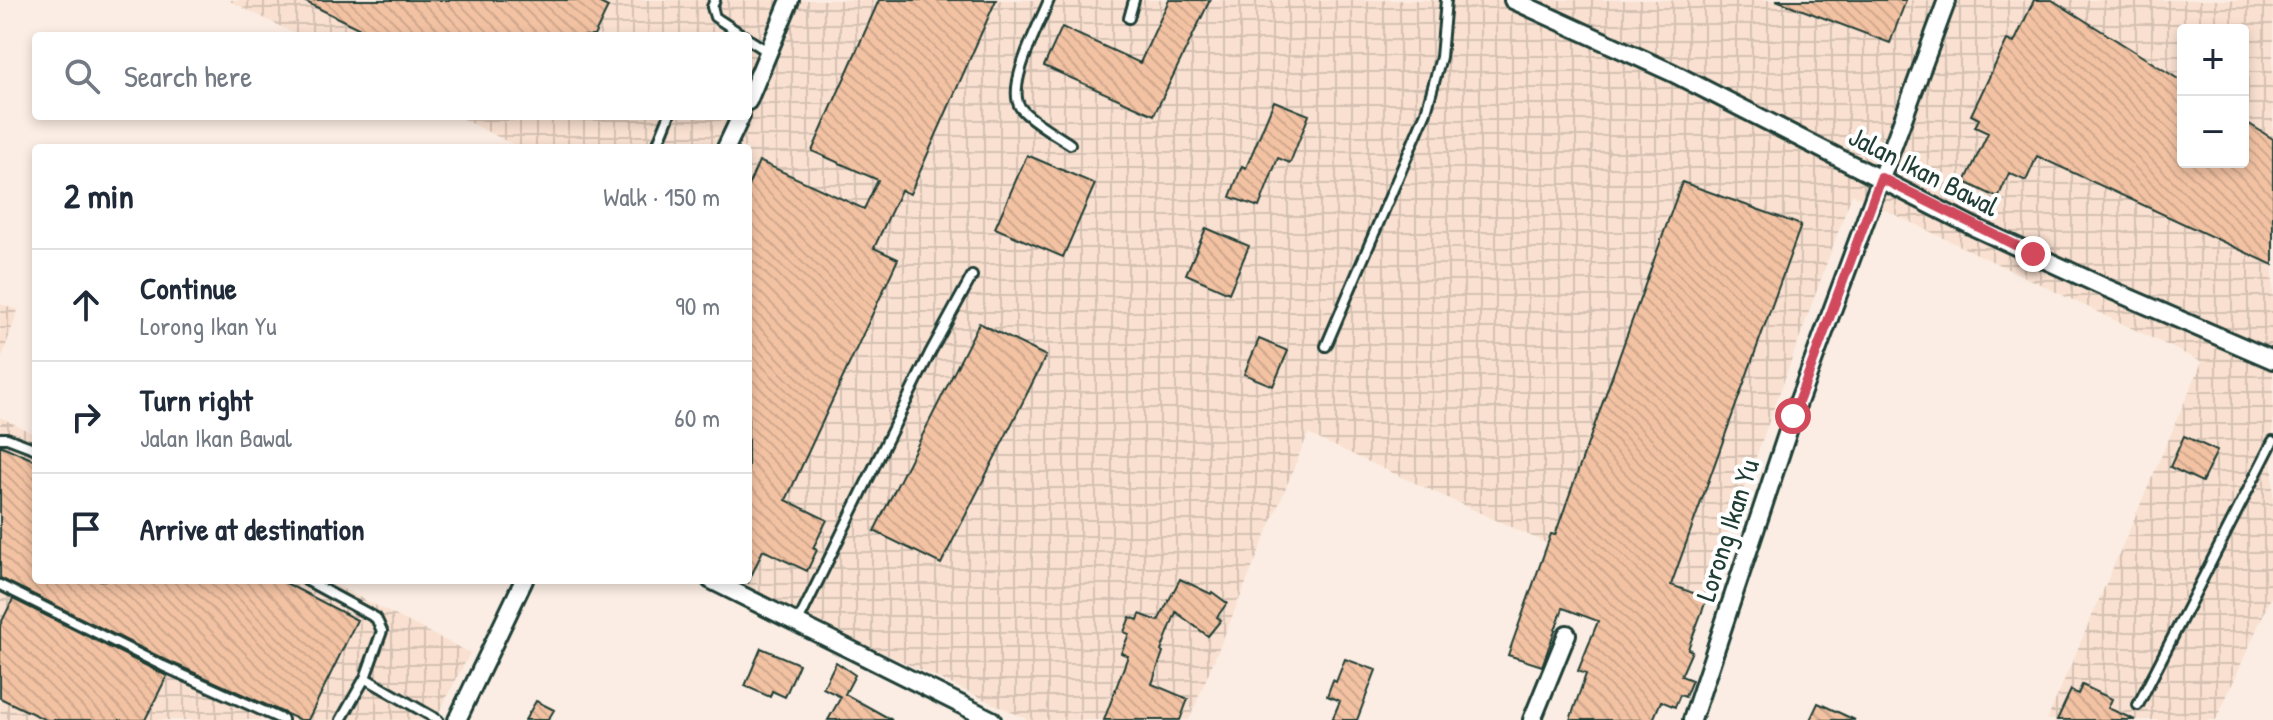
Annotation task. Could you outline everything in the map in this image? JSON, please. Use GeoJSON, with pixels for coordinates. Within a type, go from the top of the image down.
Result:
{"type":"FeatureCollection","features":[{"type":"Feature","properties":{"kind":"street"},"geometry":{"type":"LineString","coordinates":[[754,76],[790,0]]}},
{"type":"Feature","properties":{"kind":"street","name":"Jalan Ikan Bawal"},"geometry":{"type":"LineString","coordinates":[[1513,0],[1673,73],[2033,254],[2273,360]]}},
{"type":"Feature","properties":{"kind":"street","name":"Lorong Ikan Yu"},"geometry":{"type":"LineString","coordinates":[[1692,720],[1793,416],[1947,0]]}},
{"type":"Feature","properties":{"kind":"street"},"geometry":{"type":"LineString","coordinates":[[728,144],[739,120]]}},
{"type":"Feature","properties":{"kind":"street"},"geometry":{"type":"LineString","coordinates":[[457,720],[522,584]]}},
{"type":"Feature","properties":{"kind":"street"},"geometry":{"type":"LineString","coordinates":[[719,584],[992,720]]}},
{"type":"Feature","properties":{"kind":"street"},"geometry":{"type":"LineString","coordinates":[[1532,720],[1567,634]]}},
{"type":"Feature","properties":{"kind":"lane"},"geometry":{"type":"LineString","coordinates":[[715,0],[712,7],[715,17],[738,32]]}},
{"type":"Feature","properties":{"kind":"lane"},"geometry":{"type":"LineString","coordinates":[[1049,0],[1017,79],[1015,94],[1020,108],[1070,144]]}},
{"type":"Feature","properties":{"kind":"lane"},"geometry":{"type":"LineString","coordinates":[[1129,18],[1134,0]]}},
{"type":"Feature","properties":{"kind":"lane"},"geometry":{"type":"LineString","coordinates":[[1326,346],[1426,112],[1441,57],[1446,0]]}},
{"type":"Feature","properties":{"kind":"lane"},"geometry":{"type":"LineString","coordinates":[[752,41],[767,51]]}},
{"type":"Feature","properties":{"kind":"lane"},"geometry":{"type":"LineString","coordinates":[[658,144],[667,120]]}},
{"type":"Feature","properties":{"kind":"lane"},"geometry":{"type":"LineString","coordinates":[[797,623],[930,353],[972,276]]}},
{"type":"Feature","properties":{"kind":"lane"},"geometry":{"type":"LineString","coordinates":[[0,438],[32,447]]}},
{"type":"Feature","properties":{"kind":"lane"},"geometry":{"type":"LineString","coordinates":[[2138,705],[2273,441]]}},
{"type":"Feature","properties":{"kind":"lane"},"geometry":{"type":"LineString","coordinates":[[313,584],[376,618],[382,631],[365,678],[341,720]]}},
{"type":"Feature","properties":{"kind":"lane"},"geometry":{"type":"LineString","coordinates":[[0,585],[163,666],[283,720]]}},
{"type":"Feature","properties":{"kind":"lane"},"geometry":{"type":"LineString","coordinates":[[365,678],[438,720]]}},
{"type":"Feature","properties":{"kind":"shaded area"},"geometry":{"type":"Polygon","coordinates":[[[228,0],[2273,0],[2273,593],[2216,720],[2047,720],[2202,362],[1852,194],[1699,613],[1308,434],[1189,720],[1029,720],[734,584],[752,584],[752,144],[512,144],[465,120],[752,120],[752,32],[291,32],[228,0]]]}},
{"type":"Feature","properties":{"kind":"shaded area"},"geometry":{"type":"Polygon","coordinates":[[[0,304],[18,310],[0,363],[0,304]]]}},
{"type":"Feature","properties":{"kind":"shaded area"},"geometry":{"type":"Polygon","coordinates":[[[0,417],[32,433],[32,584],[333,584],[470,653],[435,720],[0,720],[0,417]]]}},
{"type":"Feature","properties":{"kind":"building"},"geometry":{"type":"Polygon","coordinates":[[[302,0],[594,0],[608,7],[596,32],[366,32],[302,0]]]}},
{"type":"Feature","properties":{"kind":"building"},"geometry":{"type":"Polygon","coordinates":[[[879,0],[996,0],[910,194],[901,190],[874,248],[898,259],[786,500],[827,520],[813,548],[817,550],[807,571],[763,550],[752,574],[752,177],[759,161],[864,209],[878,180],[812,151],[879,0]]]}},
{"type":"Feature","properties":{"kind":"building"},"geometry":{"type":"Polygon","coordinates":[[[1169,0],[1210,0],[1154,115],[1044,66],[1062,27],[1140,63],[1169,0]]]}},
{"type":"Feature","properties":{"kind":"building"},"geometry":{"type":"Polygon","coordinates":[[[1776,0],[1906,0],[1890,43],[1776,0]]]}},
{"type":"Feature","properties":{"kind":"building"},"geometry":{"type":"Polygon","coordinates":[[[2034,0],[2052,0],[2177,78],[2177,168],[2249,168],[2249,124],[2273,139],[2273,265],[2037,156],[2026,181],[2009,173],[1998,198],[1965,182],[1988,133],[1975,127],[1979,119],[1971,115],[2007,40],[2014,43],[2034,0]]]}},
{"type":"Feature","properties":{"kind":"building"},"geometry":{"type":"Polygon","coordinates":[[[1274,101],[1309,115],[1290,163],[1278,158],[1259,207],[1230,197],[1242,166],[1246,168],[1274,101]]]}},
{"type":"Feature","properties":{"kind":"building"},"geometry":{"type":"Polygon","coordinates":[[[1027,155],[1095,184],[1063,257],[995,228],[1027,155]]]}},
{"type":"Feature","properties":{"kind":"building"},"geometry":{"type":"Polygon","coordinates":[[[1682,182],[1801,225],[1671,585],[1707,598],[1688,649],[1692,651],[1681,676],[1692,680],[1685,697],[1680,695],[1675,707],[1661,701],[1653,720],[1570,720],[1586,674],[1578,671],[1598,621],[1563,608],[1542,666],[1508,655],[1551,534],[1555,535],[1682,182]]]}},
{"type":"Feature","properties":{"kind":"building"},"geometry":{"type":"Polygon","coordinates":[[[1206,228],[1249,246],[1229,293],[1186,274],[1206,228]]]}},
{"type":"Feature","properties":{"kind":"building"},"geometry":{"type":"Polygon","coordinates":[[[979,323],[1046,356],[941,564],[874,531],[979,323]]]}},
{"type":"Feature","properties":{"kind":"building"},"geometry":{"type":"Polygon","coordinates":[[[1259,339],[1288,351],[1273,386],[1244,374],[1259,339]]]}},
{"type":"Feature","properties":{"kind":"building"},"geometry":{"type":"Polygon","coordinates":[[[2184,436],[2217,451],[2202,482],[2170,467],[2184,436]]]}},
{"type":"Feature","properties":{"kind":"building"},"geometry":{"type":"Polygon","coordinates":[[[0,445],[32,459],[32,584],[288,584],[357,620],[308,720],[300,720],[166,660],[0,578],[0,445]]]}},
{"type":"Feature","properties":{"kind":"building"},"geometry":{"type":"Polygon","coordinates":[[[1180,579],[1212,592],[1227,603],[1217,617],[1221,620],[1208,636],[1176,612],[1152,684],[1188,699],[1180,720],[1104,720],[1128,656],[1121,653],[1129,634],[1124,632],[1130,617],[1138,620],[1140,614],[1158,621],[1180,579]]]}},
{"type":"Feature","properties":{"kind":"building"},"geometry":{"type":"Polygon","coordinates":[[[13,599],[167,676],[145,720],[46,720],[0,698],[0,625],[13,599]]]}},
{"type":"Feature","properties":{"kind":"building"},"geometry":{"type":"Polygon","coordinates":[[[761,648],[799,664],[785,697],[772,691],[770,697],[745,686],[761,648]]]}},
{"type":"Feature","properties":{"kind":"building"},"geometry":{"type":"Polygon","coordinates":[[[1345,659],[1376,670],[1357,720],[1332,720],[1340,701],[1327,696],[1345,659]]]}},
{"type":"Feature","properties":{"kind":"building"},"geometry":{"type":"Polygon","coordinates":[[[836,662],[855,675],[845,694],[892,720],[828,720],[841,697],[823,688],[836,662]]]}},
{"type":"Feature","properties":{"kind":"building"},"geometry":{"type":"Polygon","coordinates":[[[2082,685],[2112,699],[2108,708],[2135,720],[2057,720],[2071,690],[2078,694],[2082,685]]]}},
{"type":"Feature","properties":{"kind":"building"},"geometry":{"type":"Polygon","coordinates":[[[536,701],[554,710],[548,720],[525,720],[536,701]]]}},
{"type":"Feature","properties":{"kind":"building"},"geometry":{"type":"Polygon","coordinates":[[[1818,703],[1855,720],[1810,720],[1818,703]]]}},
{"type":"Feature","properties":{"kind":"route"},"geometry":{"type":"LineString","coordinates":[[1793,416],[1881,178],[2033,254]]}}]}
